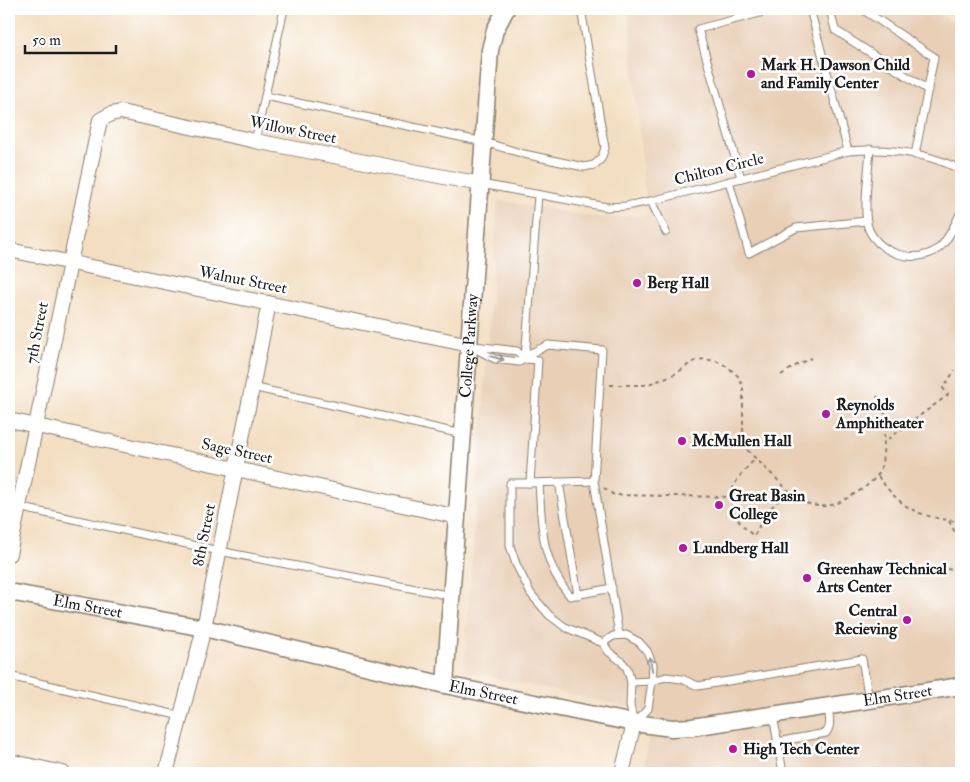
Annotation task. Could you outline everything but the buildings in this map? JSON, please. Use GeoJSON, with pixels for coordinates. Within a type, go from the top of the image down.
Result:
{"type":"FeatureCollection","features":[{"type":"Feature","properties":{"kind":"street","name":"College Parkway"},"geometry":{"type":"LineString","coordinates":[[445,685],[490,50],[495,30],[504,9]]}},
{"type":"Feature","properties":{"kind":"street","name":"Willow Street"},"geometry":{"type":"LineString","coordinates":[[100,120],[111,114],[121,112],[255,141],[481,184]]}},
{"type":"Feature","properties":{"kind":"street","name":"7th Street"},"geometry":{"type":"LineString","coordinates":[[9,554],[14,506],[36,426],[100,120]]}},
{"type":"Feature","properties":{"kind":"street","name":"Walnut Street"},"geometry":{"type":"LineString","coordinates":[[9,250],[470,345]]}},
{"type":"Feature","properties":{"kind":"street","name":"8th Street"},"geometry":{"type":"LineString","coordinates":[[166,773],[204,628],[269,303]]}},
{"type":"Feature","properties":{"kind":"street","name":"Sage Street"},"geometry":{"type":"LineString","coordinates":[[9,420],[458,517]]}},
{"type":"Feature","properties":{"kind":"street","name":"Elm Street"},"geometry":{"type":"LineString","coordinates":[[9,592],[204,628],[445,685],[634,724],[672,728],[692,727],[961,686]]}},
{"type":"Feature","properties":{"kind":"street"},"geometry":{"type":"LineString","coordinates":[[622,773],[634,724]]}},
{"type":"Feature","properties":{"kind":"street"},"geometry":{"type":"LineString","coordinates":[[9,761],[63,773]]}},
{"type":"Feature","properties":{"kind":"lane"},"geometry":{"type":"LineString","coordinates":[[255,141],[284,9]]}},
{"type":"Feature","properties":{"kind":"lane"},"geometry":{"type":"LineString","coordinates":[[266,96],[484,142],[524,154],[584,167],[594,165],[602,159],[605,148],[581,9]]}},
{"type":"Feature","properties":{"kind":"lane"},"geometry":{"type":"LineString","coordinates":[[741,178],[698,29],[775,9]]}},
{"type":"Feature","properties":{"kind":"lane"},"geometry":{"type":"LineString","coordinates":[[810,9],[848,150]]}},
{"type":"Feature","properties":{"kind":"lane"},"geometry":{"type":"LineString","coordinates":[[830,9],[835,30],[928,90]]}},
{"type":"Feature","properties":{"kind":"lane"},"geometry":{"type":"LineString","coordinates":[[862,9],[934,57],[915,155]]}},
{"type":"Feature","properties":{"kind":"lane"},"geometry":{"type":"LineString","coordinates":[[870,149],[867,221],[869,230],[878,241],[890,250],[902,256],[915,257],[930,254],[940,247],[947,238],[961,212]]}},
{"type":"Feature","properties":{"kind":"lane","name":"Chilton Circle"},"geometry":{"type":"LineString","coordinates":[[481,184],[607,207],[626,206],[848,150],[888,150],[915,155],[961,170]]}},
{"type":"Feature","properties":{"kind":"lane"},"geometry":{"type":"LineString","coordinates":[[729,181],[749,253],[796,228],[867,221]]}},
{"type":"Feature","properties":{"kind":"lane"},"geometry":{"type":"LineString","coordinates":[[525,357],[538,195]]}},
{"type":"Feature","properties":{"kind":"lane"},"geometry":{"type":"LineString","coordinates":[[651,200],[666,232]]}},
{"type":"Feature","properties":{"kind":"lane"},"geometry":{"type":"LineString","coordinates":[[470,345],[517,351],[525,357],[538,360],[530,483]]}},
{"type":"Feature","properties":{"kind":"lane"},"geometry":{"type":"LineString","coordinates":[[470,345],[495,359],[519,362],[548,345],[602,350],[594,481],[619,634]]}},
{"type":"Feature","properties":{"kind":"lane"},"geometry":{"type":"LineString","coordinates":[[252,387],[462,434]]}},
{"type":"Feature","properties":{"kind":"lane"},"geometry":{"type":"LineString","coordinates":[[594,481],[510,483],[510,546],[516,564],[531,594],[549,615],[565,627],[603,643],[609,652],[622,661],[627,668],[631,682],[630,706],[634,724]]}},
{"type":"Feature","properties":{"kind":"lane"},"geometry":{"type":"LineString","coordinates":[[539,482],[544,543],[550,565],[564,588],[570,596],[612,588]]}},
{"type":"Feature","properties":{"kind":"lane"},"geometry":{"type":"LineString","coordinates":[[559,482],[578,595]]}},
{"type":"Feature","properties":{"kind":"lane"},"geometry":{"type":"LineString","coordinates":[[14,506],[219,551],[452,596]]}},
{"type":"Feature","properties":{"kind":"lane"},"geometry":{"type":"LineString","coordinates":[[603,643],[613,636],[619,634],[626,635],[638,642],[647,651],[652,665],[648,710],[634,724]]}},
{"type":"Feature","properties":{"kind":"lane"},"geometry":{"type":"LineString","coordinates":[[631,682],[652,681],[666,677],[682,679],[698,686],[862,659],[869,700]]}},
{"type":"Feature","properties":{"kind":"lane"},"geometry":{"type":"LineString","coordinates":[[9,676],[181,716]]}},
{"type":"Feature","properties":{"kind":"lane"},"geometry":{"type":"LineString","coordinates":[[777,742],[826,733],[830,724],[828,706]]}},
{"type":"Feature","properties":{"kind":"lane"},"geometry":{"type":"LineString","coordinates":[[772,715],[783,773]]}},
{"type":"Feature","properties":{"kind":"path"},"geometry":{"type":"LineString","coordinates":[[781,375],[811,358]]}},
{"type":"Feature","properties":{"kind":"path"},"geometry":{"type":"LineString","coordinates":[[600,385],[644,385],[677,373],[692,362],[704,359],[716,361],[728,367],[738,376],[742,387],[743,446],[788,491],[807,504],[819,506],[832,506],[849,498],[863,488],[880,471],[885,414],[877,396]]}},
{"type":"Feature","properties":{"kind":"path"},"geometry":{"type":"LineString","coordinates":[[884,442],[948,395],[943,388],[955,370]]}},
{"type":"Feature","properties":{"kind":"path"},"geometry":{"type":"LineString","coordinates":[[756,459],[732,487],[731,508],[743,527],[754,536],[766,513],[788,491]]}},
{"type":"Feature","properties":{"kind":"path"},"geometry":{"type":"LineString","coordinates":[[877,475],[899,502],[919,514],[961,522]]}},
{"type":"Feature","properties":{"kind":"path"},"geometry":{"type":"LineString","coordinates":[[614,495],[731,497]]}},
{"type":"Feature","properties":{"kind":"path"},"geometry":{"type":"LineString","coordinates":[[948,520],[956,533],[961,551]]}},
{"type":"Feature","properties":{"kind":"path"},"geometry":{"type":"LineString","coordinates":[[947,569],[961,571]]}},
{"type":"Feature","properties":{"kind":"shaded area","name":"Great Basin College"},"geometry":{"type":"Polygon","coordinates":[[[628,9],[932,9],[961,27],[961,773],[642,773],[655,713],[464,671],[498,200],[598,218],[647,215],[628,9]]]}},
{"type":"Feature","properties":{"kind":"place","name":"Mark H. Dawson Child and Family Center"},"geometry":{"type":"Point","coordinates":[751,74]}},
{"type":"Feature","properties":{"kind":"place","name":"Berg Hall"},"geometry":{"type":"Point","coordinates":[637,283]}},
{"type":"Feature","properties":{"kind":"place","name":"Reynolds Amphitheater"},"geometry":{"type":"Point","coordinates":[826,414]}},
{"type":"Feature","properties":{"kind":"place","name":"McMullen Hall"},"geometry":{"type":"Point","coordinates":[682,441]}},
{"type":"Feature","properties":{"kind":"place","name":"Great Basin College"},"geometry":{"type":"Point","coordinates":[719,505]}},
{"type":"Feature","properties":{"kind":"place","name":"Lundberg Hall"},"geometry":{"type":"Point","coordinates":[683,548]}},
{"type":"Feature","properties":{"kind":"place","name":"Greenhaw Technical Arts Center"},"geometry":{"type":"Point","coordinates":[807,578]}},
{"type":"Feature","properties":{"kind":"place","name":"Central Recieving"},"geometry":{"type":"Point","coordinates":[907,620]}},
{"type":"Feature","properties":{"kind":"place","name":"High Tech Center"},"geometry":{"type":"Point","coordinates":[733,749]}}]}
